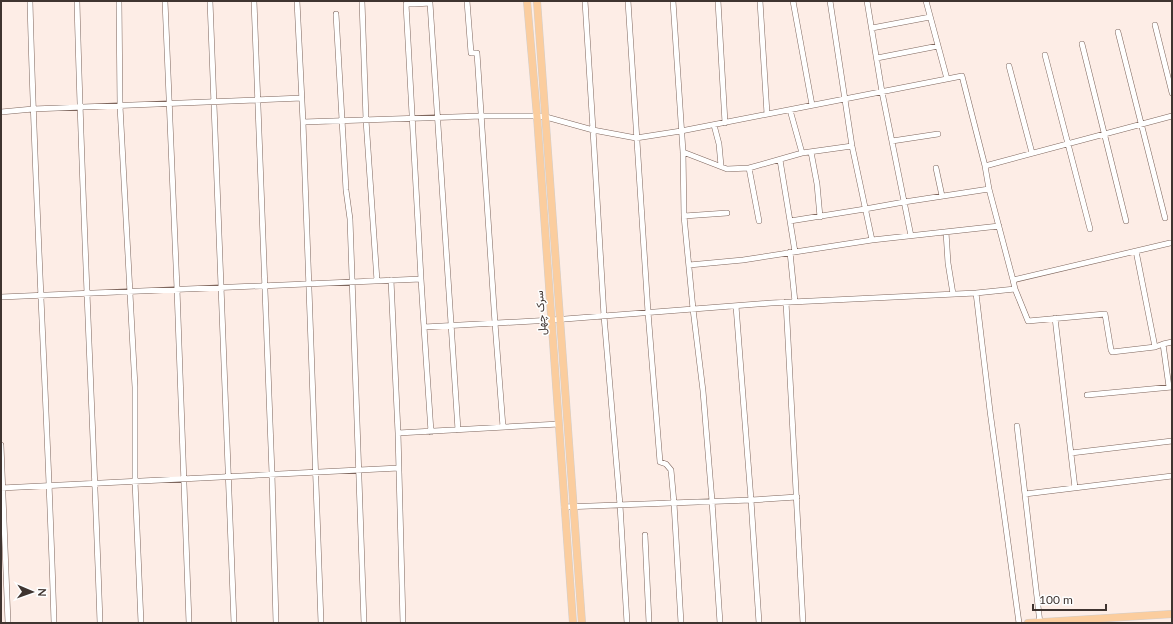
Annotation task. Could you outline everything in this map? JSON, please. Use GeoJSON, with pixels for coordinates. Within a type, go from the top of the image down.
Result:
{"type":"FeatureCollection","features":[{"type":"Feature","properties":{"kind":"main road","name":"سرک چهل"},"geometry":{"type":"LineString","coordinates":[[527,1],[537,116],[573,623]]}},
{"type":"Feature","properties":{"kind":"main road"},"geometry":{"type":"LineString","coordinates":[[537,1],[582,623]]}},
{"type":"Feature","properties":{"kind":"main road"},"geometry":{"type":"LineString","coordinates":[[1028,623],[1172,614]]}},
{"type":"Feature","properties":{"kind":"street"},"geometry":{"type":"LineString","coordinates":[[30,1],[33,109],[50,486],[54,623]]}},
{"type":"Feature","properties":{"kind":"street"},"geometry":{"type":"LineString","coordinates":[[77,1],[86,294],[100,623]]}},
{"type":"Feature","properties":{"kind":"street"},"geometry":{"type":"LineString","coordinates":[[119,1],[120,106],[134,387],[135,481],[141,623]]}},
{"type":"Feature","properties":{"kind":"street"},"geometry":{"type":"LineString","coordinates":[[165,1],[177,290],[188,623]]}},
{"type":"Feature","properties":{"kind":"street"},"geometry":{"type":"LineString","coordinates":[[210,1],[234,623]]}},
{"type":"Feature","properties":{"kind":"street"},"geometry":{"type":"LineString","coordinates":[[254,1],[272,474],[276,623]]}},
{"type":"Feature","properties":{"kind":"street"},"geometry":{"type":"LineString","coordinates":[[298,1],[321,623]]}},
{"type":"Feature","properties":{"kind":"street"},"geometry":{"type":"LineString","coordinates":[[362,1],[366,120],[377,281]]}},
{"type":"Feature","properties":{"kind":"street"},"geometry":{"type":"LineString","coordinates":[[467,1],[471,53],[477,53],[503,427]]}},
{"type":"Feature","properties":{"kind":"street"},"geometry":{"type":"LineString","coordinates":[[584,1],[604,316],[620,505],[627,623]]}},
{"type":"Feature","properties":{"kind":"street"},"geometry":{"type":"LineString","coordinates":[[628,1],[648,312],[660,462],[666,464],[671,470],[681,623]]}},
{"type":"Feature","properties":{"kind":"street"},"geometry":{"type":"LineString","coordinates":[[673,1],[683,152],[684,216],[703,391],[720,623]]}},
{"type":"Feature","properties":{"kind":"street"},"geometry":{"type":"LineString","coordinates":[[718,1],[725,122]]}},
{"type":"Feature","properties":{"kind":"street"},"geometry":{"type":"LineString","coordinates":[[760,1],[767,114]]}},
{"type":"Feature","properties":{"kind":"street"},"geometry":{"type":"LineString","coordinates":[[792,1],[812,105]]}},
{"type":"Feature","properties":{"kind":"street"},"geometry":{"type":"LineString","coordinates":[[830,1],[852,146],[872,240]]}},
{"type":"Feature","properties":{"kind":"street"},"geometry":{"type":"LineString","coordinates":[[867,1],[882,92],[911,236]]}},
{"type":"Feature","properties":{"kind":"street"},"geometry":{"type":"LineString","coordinates":[[926,1],[947,79]]}},
{"type":"Feature","properties":{"kind":"street"},"geometry":{"type":"LineString","coordinates":[[431,432],[406,4],[415,2],[430,3],[458,430]]}},
{"type":"Feature","properties":{"kind":"street"},"geometry":{"type":"LineString","coordinates":[[336,14],[346,190],[350,219],[364,623]]}},
{"type":"Feature","properties":{"kind":"street"},"geometry":{"type":"LineString","coordinates":[[872,28],[930,17]]}},
{"type":"Feature","properties":{"kind":"street"},"geometry":{"type":"LineString","coordinates":[[1154,25],[1172,93]]}},
{"type":"Feature","properties":{"kind":"street"},"geometry":{"type":"LineString","coordinates":[[1118,32],[1165,218]]}},
{"type":"Feature","properties":{"kind":"street"},"geometry":{"type":"LineString","coordinates":[[1082,44],[1126,221]]}},
{"type":"Feature","properties":{"kind":"street"},"geometry":{"type":"LineString","coordinates":[[876,58],[938,46]]}},
{"type":"Feature","properties":{"kind":"street"},"geometry":{"type":"LineString","coordinates":[[1045,55],[1090,229]]}},
{"type":"Feature","properties":{"kind":"street"},"geometry":{"type":"LineString","coordinates":[[1009,66],[1032,153]]}},
{"type":"Feature","properties":{"kind":"street"},"geometry":{"type":"LineString","coordinates":[[303,122],[482,116],[537,116],[546,117],[593,130],[636,138],[714,125],[960,76],[962,77],[1015,289],[1028,321],[1106,314],[1112,352],[1155,347],[1172,342]]}},
{"type":"Feature","properties":{"kind":"street"},"geometry":{"type":"LineString","coordinates":[[1,112],[33,109],[302,98]]}},
{"type":"Feature","properties":{"kind":"street"},"geometry":{"type":"LineString","coordinates":[[790,110],[802,153]]}},
{"type":"Feature","properties":{"kind":"street"},"geometry":{"type":"LineString","coordinates":[[984,166],[1172,116]]}},
{"type":"Feature","properties":{"kind":"street"},"geometry":{"type":"LineString","coordinates":[[714,125],[719,144],[721,166]]}},
{"type":"Feature","properties":{"kind":"street"},"geometry":{"type":"LineString","coordinates":[[892,141],[938,134]]}},
{"type":"Feature","properties":{"kind":"street"},"geometry":{"type":"LineString","coordinates":[[683,152],[727,169],[749,168],[802,153],[852,146]]}},
{"type":"Feature","properties":{"kind":"street"},"geometry":{"type":"LineString","coordinates":[[811,152],[817,184],[820,216]]}},
{"type":"Feature","properties":{"kind":"street"},"geometry":{"type":"LineString","coordinates":[[780,160],[790,221],[795,302]]}},
{"type":"Feature","properties":{"kind":"street"},"geometry":{"type":"LineString","coordinates":[[749,168],[759,221]]}},
{"type":"Feature","properties":{"kind":"street"},"geometry":{"type":"LineString","coordinates":[[936,168],[942,196]]}},
{"type":"Feature","properties":{"kind":"street"},"geometry":{"type":"LineString","coordinates":[[790,221],[989,189]]}},
{"type":"Feature","properties":{"kind":"street"},"geometry":{"type":"LineString","coordinates":[[684,216],[727,213]]}},
{"type":"Feature","properties":{"kind":"street"},"geometry":{"type":"LineString","coordinates":[[689,265],[743,260],[872,240],[999,226]]}},
{"type":"Feature","properties":{"kind":"street"},"geometry":{"type":"LineString","coordinates":[[946,232],[948,263],[953,294]]}},
{"type":"Feature","properties":{"kind":"street"},"geometry":{"type":"LineString","coordinates":[[1013,280],[1170,242],[1172,243]]}},
{"type":"Feature","properties":{"kind":"street"},"geometry":{"type":"LineString","coordinates":[[1136,251],[1155,347]]}},
{"type":"Feature","properties":{"kind":"street"},"geometry":{"type":"LineString","coordinates":[[1,297],[421,279]]}},
{"type":"Feature","properties":{"kind":"street"},"geometry":{"type":"LineString","coordinates":[[391,280],[404,623]]}},
{"type":"Feature","properties":{"kind":"street"},"geometry":{"type":"LineString","coordinates":[[424,326],[552,320],[786,302],[976,293],[1015,289]]}},
{"type":"Feature","properties":{"kind":"street"},"geometry":{"type":"LineString","coordinates":[[976,293],[991,418],[1019,623]]}},
{"type":"Feature","properties":{"kind":"street"},"geometry":{"type":"LineString","coordinates":[[786,302],[803,623]]}},
{"type":"Feature","properties":{"kind":"street"},"geometry":{"type":"LineString","coordinates":[[736,306],[759,623]]}},
{"type":"Feature","properties":{"kind":"street"},"geometry":{"type":"LineString","coordinates":[[1055,318],[1075,488]]}},
{"type":"Feature","properties":{"kind":"street"},"geometry":{"type":"LineString","coordinates":[[1087,395],[1170,387],[1163,344]]}},
{"type":"Feature","properties":{"kind":"street"},"geometry":{"type":"LineString","coordinates":[[398,434],[559,424]]}},
{"type":"Feature","properties":{"kind":"street"},"geometry":{"type":"LineString","coordinates":[[1017,426],[1040,623]]}},
{"type":"Feature","properties":{"kind":"street"},"geometry":{"type":"LineString","coordinates":[[1071,453],[1172,441]]}},
{"type":"Feature","properties":{"kind":"street"},"geometry":{"type":"LineString","coordinates":[[1,445],[8,623]]}},
{"type":"Feature","properties":{"kind":"street"},"geometry":{"type":"LineString","coordinates":[[2,488],[399,468]]}},
{"type":"Feature","properties":{"kind":"street"},"geometry":{"type":"LineString","coordinates":[[1025,494],[1172,476]]}},
{"type":"Feature","properties":{"kind":"street"},"geometry":{"type":"LineString","coordinates":[[564,507],[797,497]]}},
{"type":"Feature","properties":{"kind":"street"},"geometry":{"type":"LineString","coordinates":[[645,536],[649,623]]}}]}
